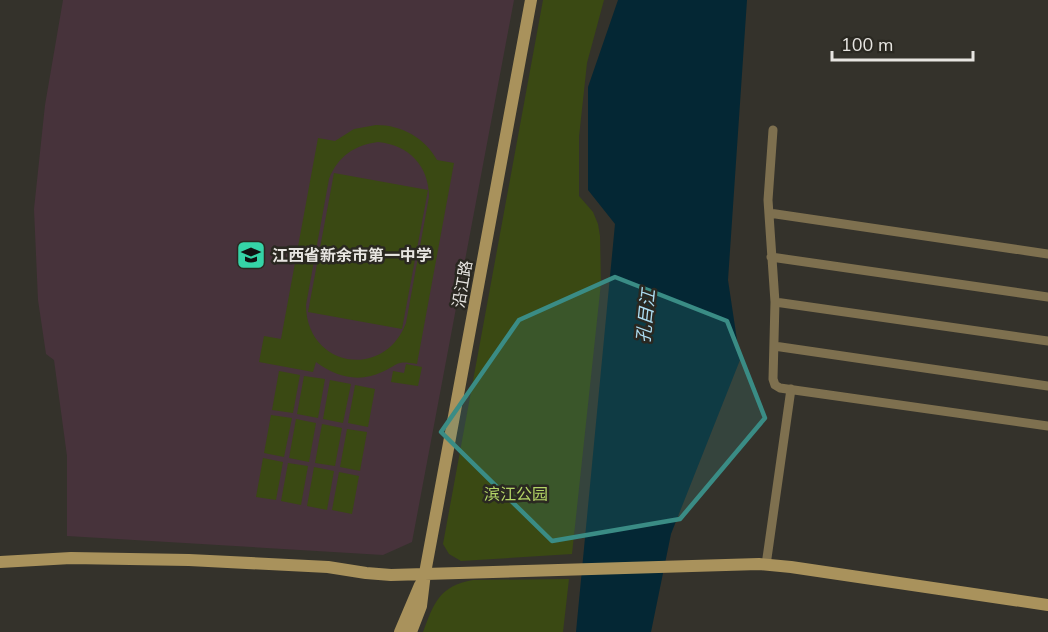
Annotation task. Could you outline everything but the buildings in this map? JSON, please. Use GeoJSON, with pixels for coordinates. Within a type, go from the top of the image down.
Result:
{"type":"FeatureCollection","features":[{"type":"Feature","properties":{"kind":"street","name":"沿江路"},"geometry":{"type":"LineString","coordinates":[[411,632],[421,606],[425,573],[531,0]]}},
{"type":"Feature","properties":{"kind":"street"},"geometry":{"type":"LineString","coordinates":[[773,130],[769,213],[775,302],[773,379],[775,385],[780,388],[1048,426]]}},
{"type":"Feature","properties":{"kind":"street"},"geometry":{"type":"LineString","coordinates":[[769,213],[1048,254]]}},
{"type":"Feature","properties":{"kind":"street"},"geometry":{"type":"LineString","coordinates":[[771,257],[1048,297]]}},
{"type":"Feature","properties":{"kind":"street"},"geometry":{"type":"LineString","coordinates":[[775,302],[1048,341]]}},
{"type":"Feature","properties":{"kind":"street"},"geometry":{"type":"LineString","coordinates":[[774,346],[1048,386]]}},
{"type":"Feature","properties":{"kind":"street"},"geometry":{"type":"LineString","coordinates":[[766,565],[791,389]]}},
{"type":"Feature","properties":{"kind":"street"},"geometry":{"type":"LineString","coordinates":[[0,562],[71,558],[189,560],[328,567],[379,575],[766,565],[1048,605]]}},
{"type":"Feature","properties":{"kind":"street","name":"沿江路"},"geometry":{"type":"LineString","coordinates":[[400,632],[425,573]]}},
{"type":"Feature","properties":{"kind":"highlighted area"},"geometry":{"type":"Polygon","coordinates":[[[615,277],[727,321],[765,418],[680,519],[552,541],[441,432],[519,320],[615,277]]]}},
{"type":"Feature","properties":{"kind":"shaded area","name":"江西省新余市第一中学"},"geometry":{"type":"Polygon","coordinates":[[[63,0],[514,0],[412,542],[383,555],[67,536],[67,456],[54,360],[46,354],[38,300],[34,209],[45,105],[63,0]]]}},
{"type":"Feature","properties":{"kind":"green space","name":"滨江公园"},"geometry":{"type":"Polygon","coordinates":[[[543,0],[604,0],[587,63],[579,137],[579,196],[593,212],[598,224],[601,283],[572,554],[461,561],[449,554],[443,544],[543,0]]]}},
{"type":"Feature","properties":{"kind":"green space"},"geometry":{"type":"Polygon","coordinates":[[[376,125],[404,130],[426,145],[437,160],[454,163],[417,364],[405,362],[373,375],[356,378],[340,375],[316,362],[313,372],[259,362],[264,336],[281,339],[318,138],[335,141],[354,129],[376,125]],[[378,142],[348,153],[337,164],[329,179],[306,305],[309,326],[319,342],[332,353],[348,359],[365,359],[381,353],[395,341],[406,323],[429,197],[428,186],[421,167],[415,159],[389,144],[378,142]]]}},
{"type":"Feature","properties":{"kind":"green space"},"geometry":{"type":"Polygon","coordinates":[[[334,173],[428,190],[402,329],[308,312],[334,173]]]}},
{"type":"Feature","properties":{"kind":"green space"},"geometry":{"type":"Polygon","coordinates":[[[406,364],[422,367],[418,386],[391,382],[393,371],[404,373],[406,364]]]}},
{"type":"Feature","properties":{"kind":"green space"},"geometry":{"type":"Polygon","coordinates":[[[279,371],[300,375],[293,413],[272,410],[279,371]]]}},
{"type":"Feature","properties":{"kind":"green space"},"geometry":{"type":"Polygon","coordinates":[[[304,376],[325,379],[318,418],[297,414],[304,376]]]}},
{"type":"Feature","properties":{"kind":"green space"},"geometry":{"type":"Polygon","coordinates":[[[330,380],[351,384],[343,423],[323,419],[330,380]]]}},
{"type":"Feature","properties":{"kind":"green space"},"geometry":{"type":"Polygon","coordinates":[[[355,385],[375,389],[368,427],[348,423],[355,385]]]}},
{"type":"Feature","properties":{"kind":"green space"},"geometry":{"type":"Polygon","coordinates":[[[271,415],[292,418],[284,457],[264,453],[271,415]]]}},
{"type":"Feature","properties":{"kind":"green space"},"geometry":{"type":"Polygon","coordinates":[[[296,419],[316,423],[309,462],[289,458],[296,419]]]}},
{"type":"Feature","properties":{"kind":"green space"},"geometry":{"type":"Polygon","coordinates":[[[322,424],[342,428],[335,466],[315,463],[322,424]]]}},
{"type":"Feature","properties":{"kind":"green space"},"geometry":{"type":"Polygon","coordinates":[[[347,429],[367,432],[360,471],[340,467],[347,429]]]}},
{"type":"Feature","properties":{"kind":"green space"},"geometry":{"type":"Polygon","coordinates":[[[263,458],[283,462],[276,500],[256,497],[263,458]]]}},
{"type":"Feature","properties":{"kind":"green space"},"geometry":{"type":"Polygon","coordinates":[[[288,463],[308,466],[301,505],[281,501],[288,463]]]}},
{"type":"Feature","properties":{"kind":"green space"},"geometry":{"type":"Polygon","coordinates":[[[314,467],[334,471],[327,510],[307,506],[314,467]]]}},
{"type":"Feature","properties":{"kind":"green space"},"geometry":{"type":"Polygon","coordinates":[[[339,472],[359,476],[352,514],[332,510],[339,472]]]}},
{"type":"Feature","properties":{"kind":"green space"},"geometry":{"type":"Polygon","coordinates":[[[569,579],[563,632],[423,632],[439,597],[445,591],[462,583],[473,580],[569,579]]]}},
{"type":"Feature","properties":{"kind":"water","name":"孔目江"},"geometry":{"type":"Polygon","coordinates":[[[618,0],[747,0],[728,280],[740,360],[671,534],[651,632],[576,632],[615,224],[588,190],[588,87],[618,0]]]}},
{"type":"Feature","properties":{"kind":"place","name":"江西省新余市第一中学"},"geometry":{"type":"Point","coordinates":[251,255]}}]}
